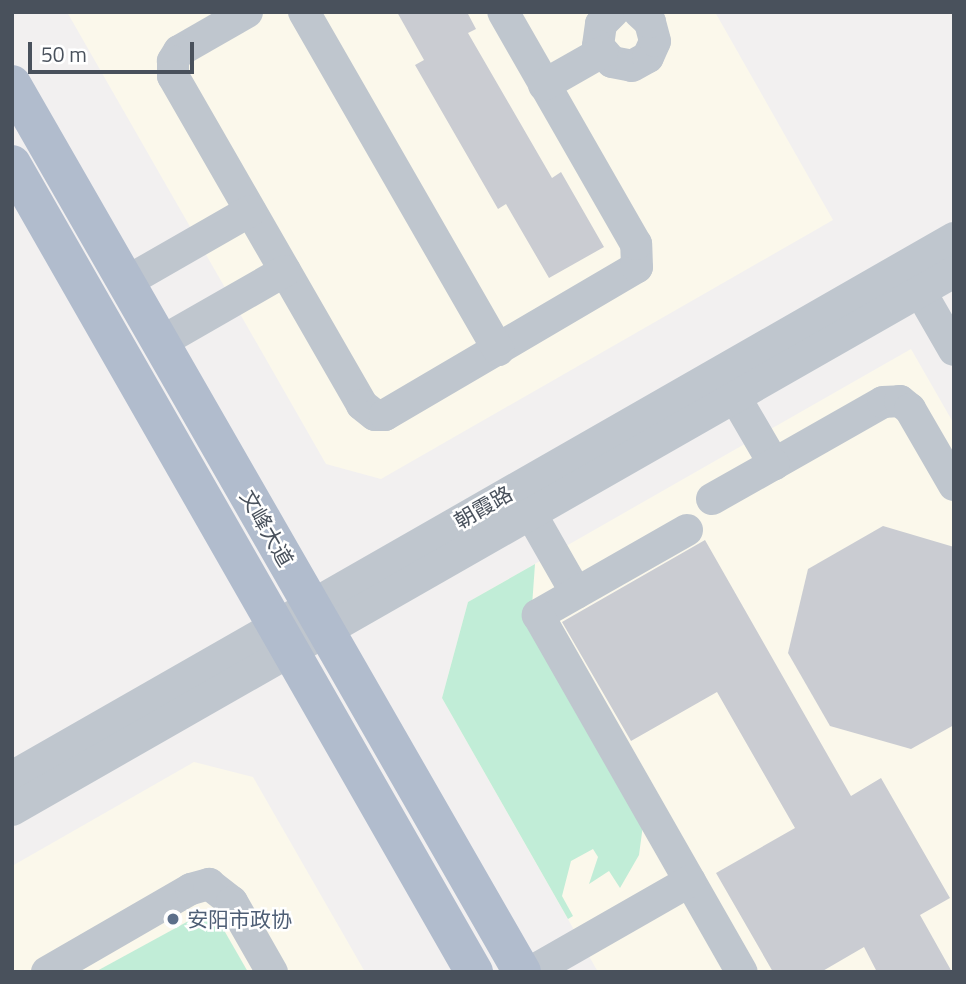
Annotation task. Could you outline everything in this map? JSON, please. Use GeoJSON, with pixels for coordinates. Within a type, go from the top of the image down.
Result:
{"type":"FeatureCollection","features":[{"type":"Feature","properties":{"kind":"main road","name":"文峰大道"},"geometry":{"type":"LineString","coordinates":[[12,83],[522,972]]}},
{"type":"Feature","properties":{"kind":"main road","name":"文峰大道"},"geometry":{"type":"LineString","coordinates":[[12,164],[469,970]]}},
{"type":"Feature","properties":{"kind":"street"},"geometry":{"type":"LineString","coordinates":[[247,12],[179,51],[171,68],[362,405],[375,415],[385,415],[637,267],[636,244],[503,12]]}},
{"type":"Feature","properties":{"kind":"street"},"geometry":{"type":"LineString","coordinates":[[304,12],[498,350]]}},
{"type":"Feature","properties":{"kind":"street"},"geometry":{"type":"LineString","coordinates":[[602,52],[601,24],[613,12]]}},
{"type":"Feature","properties":{"kind":"street"},"geometry":{"type":"LineString","coordinates":[[602,52],[622,66],[632,66],[648,57],[654,31],[639,12]]}},
{"type":"Feature","properties":{"kind":"street"},"geometry":{"type":"LineString","coordinates":[[544,85],[602,52]]}},
{"type":"Feature","properties":{"kind":"street"},"geometry":{"type":"LineString","coordinates":[[126,282],[250,211]]}},
{"type":"Feature","properties":{"kind":"street","name":"朝霞路"},"geometry":{"type":"LineString","coordinates":[[12,810],[283,639],[954,238]]}},
{"type":"Feature","properties":{"kind":"street"},"geometry":{"type":"LineString","coordinates":[[161,342],[285,271]]}},
{"type":"Feature","properties":{"kind":"street","name":"朝霞路"},"geometry":{"type":"LineString","coordinates":[[319,618],[531,514],[954,272]]}},
{"type":"Feature","properties":{"kind":"street"},"geometry":{"type":"LineString","coordinates":[[920,291],[954,350]]}},
{"type":"Feature","properties":{"kind":"street"},"geometry":{"type":"LineString","coordinates":[[735,397],[774,464]]}},
{"type":"Feature","properties":{"kind":"street"},"geometry":{"type":"LineString","coordinates":[[712,499],[883,402],[900,401],[910,409],[954,485]]}},
{"type":"Feature","properties":{"kind":"street"},"geometry":{"type":"LineString","coordinates":[[531,514],[576,593]]}},
{"type":"Feature","properties":{"kind":"street"},"geometry":{"type":"LineString","coordinates":[[687,530],[538,615],[742,972]]}},
{"type":"Feature","properties":{"kind":"street","name":"朝霞路"},"geometry":{"type":"LineString","coordinates":[[12,777],[283,639]]}},
{"type":"Feature","properties":{"kind":"street"},"geometry":{"type":"LineString","coordinates":[[531,972],[690,881]]}},
{"type":"Feature","properties":{"kind":"street"},"geometry":{"type":"LineString","coordinates":[[47,972],[191,889],[209,884],[232,901],[272,972]]}},
{"type":"Feature","properties":{"kind":"shaded area"},"geometry":{"type":"Polygon","coordinates":[[[67,12],[715,12],[833,220],[381,479],[326,464],[67,12]]]}},
{"type":"Feature","properties":{"kind":"shaded area"},"geometry":{"type":"Polygon","coordinates":[[[911,349],[954,424],[954,972],[598,972],[442,698],[468,602],[911,349]]]}},
{"type":"Feature","properties":{"kind":"shaded area","name":"安阳市政协"},"geometry":{"type":"Polygon","coordinates":[[[194,762],[253,777],[365,972],[12,972],[12,866],[194,762]]]}},
{"type":"Feature","properties":{"kind":"green space"},"geometry":{"type":"Polygon","coordinates":[[[535,564],[531,620],[643,825],[639,855],[620,888],[609,871],[589,884],[598,857],[593,849],[571,861],[562,896],[573,916],[568,919],[442,698],[468,602],[535,564]]]}},
{"type":"Feature","properties":{"kind":"green space"},"geometry":{"type":"Polygon","coordinates":[[[205,912],[221,925],[248,972],[95,972],[205,912]]]}},
{"type":"Feature","properties":{"kind":"building"},"geometry":{"type":"Polygon","coordinates":[[[397,12],[467,12],[476,29],[468,33],[552,178],[561,172],[604,247],[549,278],[506,204],[498,209],[415,65],[424,60],[397,12]]]}},
{"type":"Feature","properties":{"kind":"building"},"geometry":{"type":"Polygon","coordinates":[[[883,526],[954,547],[954,725],[911,749],[830,726],[788,653],[808,569],[883,526]]]}},
{"type":"Feature","properties":{"kind":"building"},"geometry":{"type":"Polygon","coordinates":[[[705,540],[851,796],[881,778],[950,898],[920,915],[952,972],[877,972],[864,947],[821,972],[773,972],[716,873],[795,828],[717,692],[631,741],[562,622],[705,540]]]}},
{"type":"Feature","properties":{"kind":"place","name":"安阳市政协"},"geometry":{"type":"Point","coordinates":[173,919]}}]}
